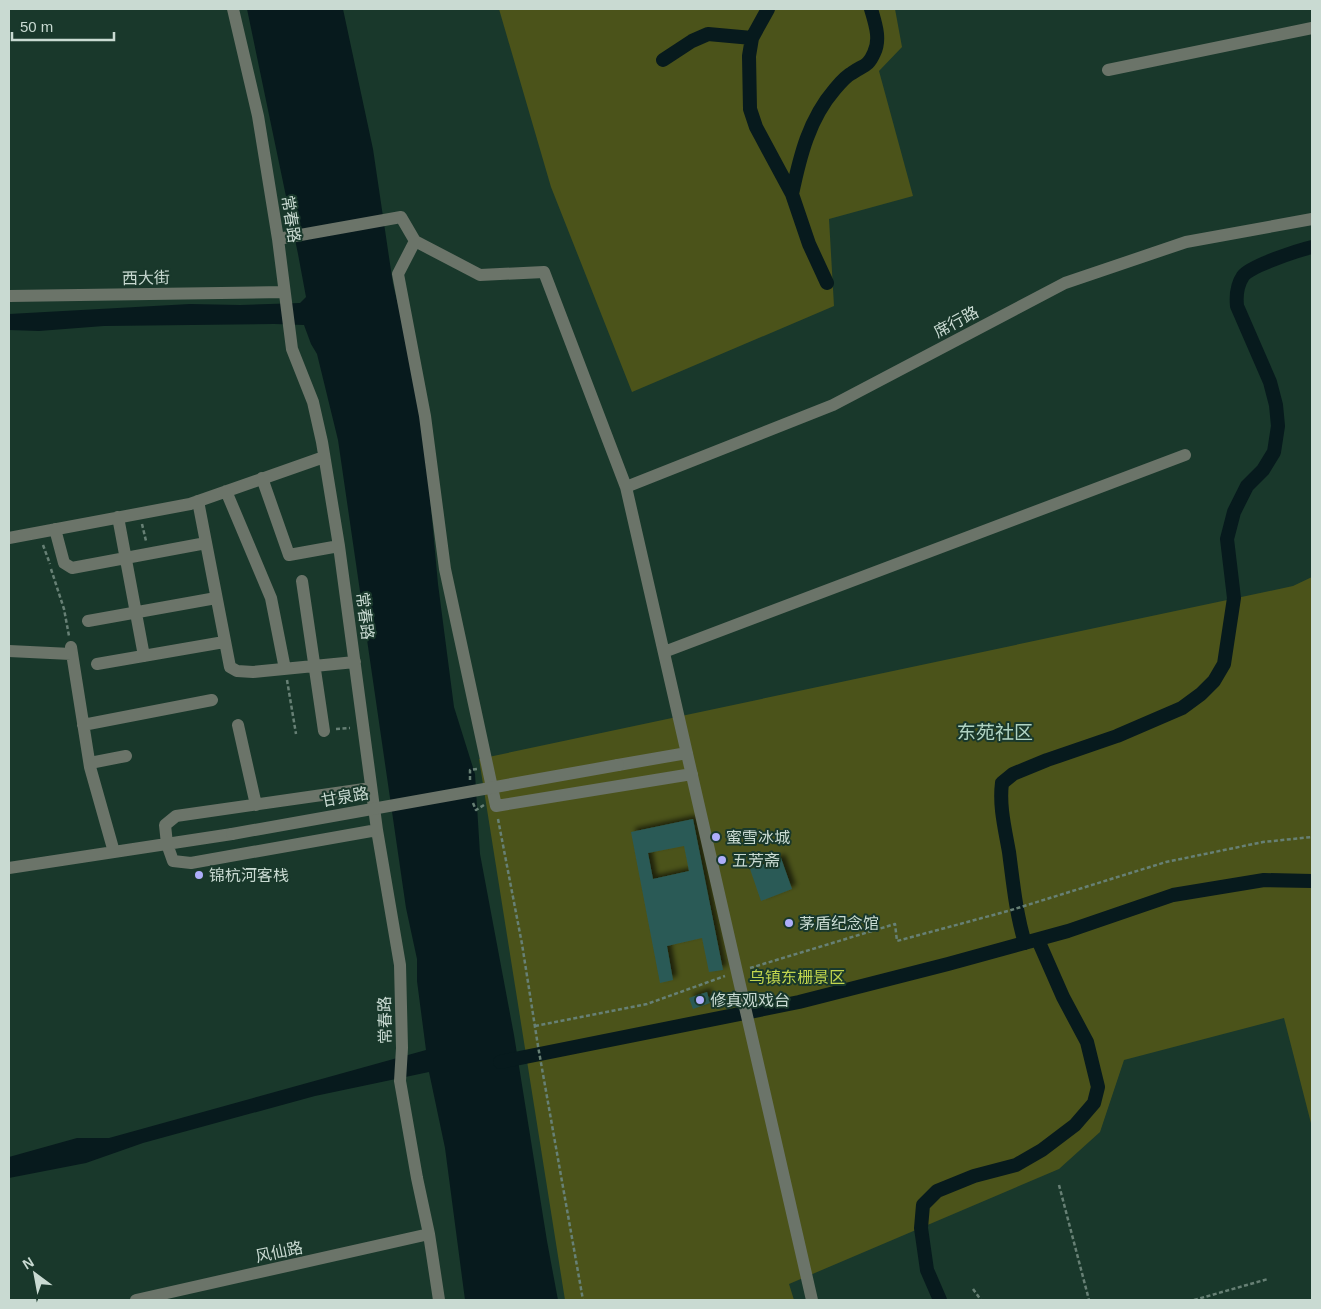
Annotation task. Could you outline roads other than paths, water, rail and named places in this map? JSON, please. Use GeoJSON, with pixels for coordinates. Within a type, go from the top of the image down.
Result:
{"type":"FeatureCollection","features":[{"type":"Feature","properties":{"kind":"street","name":"常春路"},"geometry":{"type":"LineString","coordinates":[[232,9],[258,116],[278,239],[289,334],[292,349],[313,402],[339,546],[377,830],[400,965],[402,1048],[400,1081],[429,1234],[439,1300]]}},
{"type":"Feature","properties":{"kind":"street"},"geometry":{"type":"LineString","coordinates":[[1108,70],[1312,28]]}},
{"type":"Feature","properties":{"kind":"street"},"geometry":{"type":"LineString","coordinates":[[278,239],[401,217],[415,241],[480,275],[544,272],[626,487],[812,1300]]}},
{"type":"Feature","properties":{"kind":"street","name":"席行路"},"geometry":{"type":"LineString","coordinates":[[626,487],[833,404],[1065,283],[1186,242],[1312,219]]}},
{"type":"Feature","properties":{"kind":"street"},"geometry":{"type":"LineString","coordinates":[[415,241],[398,274],[425,416],[445,569],[496,806],[692,774]]}},
{"type":"Feature","properties":{"kind":"street","name":"西大街"},"geometry":{"type":"LineString","coordinates":[[9,296],[284,295]]}},
{"type":"Feature","properties":{"kind":"street"},"geometry":{"type":"LineString","coordinates":[[664,652],[1185,455]]}},
{"type":"Feature","properties":{"kind":"street"},"geometry":{"type":"LineString","coordinates":[[9,538],[198,501],[324,457]]}},
{"type":"Feature","properties":{"kind":"street"},"geometry":{"type":"LineString","coordinates":[[262,478],[289,555],[339,546]]}},
{"type":"Feature","properties":{"kind":"street"},"geometry":{"type":"LineString","coordinates":[[226,491],[271,598],[285,669]]}},
{"type":"Feature","properties":{"kind":"street"},"geometry":{"type":"LineString","coordinates":[[198,501],[230,667],[237,671],[253,672],[355,662]]}},
{"type":"Feature","properties":{"kind":"street"},"geometry":{"type":"LineString","coordinates":[[118,517],[144,656]]}},
{"type":"Feature","properties":{"kind":"street"},"geometry":{"type":"LineString","coordinates":[[55,529],[64,563],[72,568],[206,543]]}},
{"type":"Feature","properties":{"kind":"street"},"geometry":{"type":"LineString","coordinates":[[302,581],[324,731]]}},
{"type":"Feature","properties":{"kind":"street"},"geometry":{"type":"LineString","coordinates":[[88,621],[216,598]]}},
{"type":"Feature","properties":{"kind":"street"},"geometry":{"type":"LineString","coordinates":[[97,664],[224,642]]}},
{"type":"Feature","properties":{"kind":"street"},"geometry":{"type":"LineString","coordinates":[[9,652],[71,651],[90,763],[114,852]]}},
{"type":"Feature","properties":{"kind":"street"},"geometry":{"type":"LineString","coordinates":[[83,724],[212,700]]}},
{"type":"Feature","properties":{"kind":"street"},"geometry":{"type":"LineString","coordinates":[[238,725],[256,805]]}},
{"type":"Feature","properties":{"kind":"street","name":"甘泉路"},"geometry":{"type":"LineString","coordinates":[[9,868],[232,834],[687,753]]}},
{"type":"Feature","properties":{"kind":"street"},"geometry":{"type":"LineString","coordinates":[[90,763],[126,756]]}},
{"type":"Feature","properties":{"kind":"street"},"geometry":{"type":"LineString","coordinates":[[371,788],[176,816],[165,825],[167,844],[173,861],[190,863],[377,830]]}},
{"type":"Feature","properties":{"kind":"street","name":"风仙路"},"geometry":{"type":"LineString","coordinates":[[136,1300],[429,1234]]}},
{"type":"Feature","properties":{"kind":"waterway"},"geometry":{"type":"LineString","coordinates":[[768,9],[752,38],[749,56],[750,109],[756,127],[792,194],[809,244],[827,283]]}},
{"type":"Feature","properties":{"kind":"waterway"},"geometry":{"type":"LineString","coordinates":[[792,194],[802,152],[818,113],[841,82],[872,58],[876,48],[877,37],[876,25],[871,9]]}},
{"type":"Feature","properties":{"kind":"waterway"},"geometry":{"type":"LineString","coordinates":[[663,60],[692,41],[708,34],[752,38]]}},
{"type":"Feature","properties":{"kind":"waterway"},"geometry":{"type":"LineString","coordinates":[[1025,943],[1017,909],[1003,818],[1002,783],[1013,774],[1117,736],[1182,708],[1201,694],[1214,681],[1224,664],[1234,598],[1227,539],[1234,512],[1247,486],[1263,470],[1274,452],[1278,426],[1276,405],[1270,382],[1237,306],[1237,291],[1241,279],[1247,272],[1275,259],[1312,247]]}},
{"type":"Feature","properties":{"kind":"waterway"},"geometry":{"type":"LineString","coordinates":[[500,1062],[799,1002],[1068,931],[1173,895],[1264,880],[1312,881]]}},
{"type":"Feature","properties":{"kind":"waterway"},"geometry":{"type":"LineString","coordinates":[[940,1300],[927,1270],[921,1228],[923,1205],[937,1191],[974,1176],[1016,1165],[1042,1150],[1075,1125],[1094,1103],[1098,1087],[1087,1042],[1063,997],[1038,940]]}},
{"type":"Feature","properties":{"kind":"place","name":"蜜雪冰城"},"geometry":{"type":"Point","coordinates":[716,837]}},
{"type":"Feature","properties":{"kind":"place","name":"五芳斋"},"geometry":{"type":"Point","coordinates":[722,860]}},
{"type":"Feature","properties":{"kind":"place","name":"锦杭河客栈"},"geometry":{"type":"Point","coordinates":[199,875]}},
{"type":"Feature","properties":{"kind":"place","name":"茅盾纪念馆"},"geometry":{"type":"Point","coordinates":[789,923]}},
{"type":"Feature","properties":{"kind":"place","name":"修真观戏台"},"geometry":{"type":"Point","coordinates":[700,1000]}},
{"type":"Feature","properties":{"kind":"district","name":"东苑社区"},"geometry":{"type":"Point","coordinates":[995,732]}},
{"type":"Feature","properties":{"kind":"park label","name":"乌镇东栅景区"},"geometry":{"type":"Point","coordinates":[797,977]}}]}
